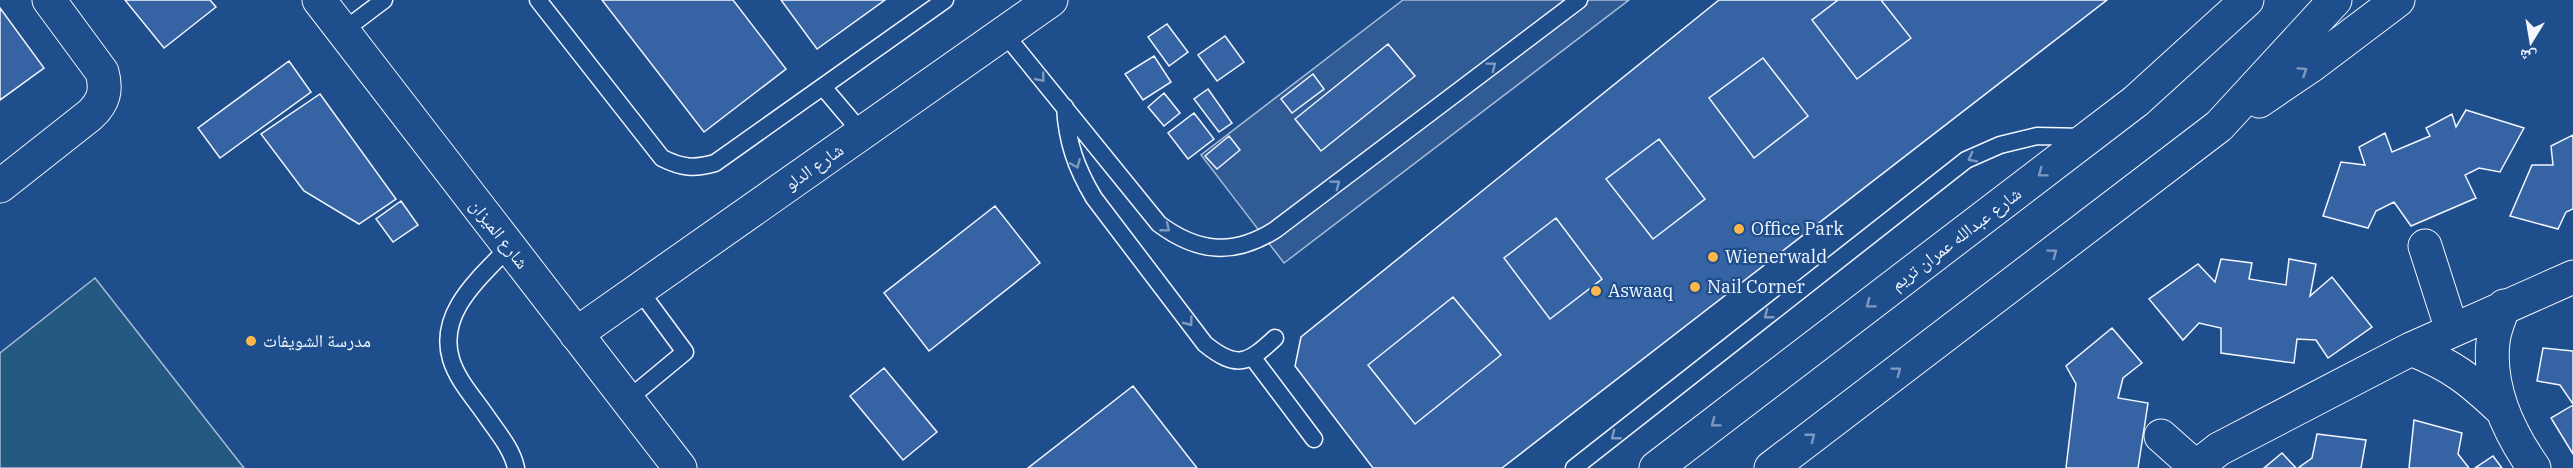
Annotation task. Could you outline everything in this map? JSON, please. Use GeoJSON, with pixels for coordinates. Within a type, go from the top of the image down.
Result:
{"type":"FeatureCollection","features":[{"type":"Feature","properties":{"kind":"street"},"geometry":{"type":"LineString","coordinates":[[0,186],[90,115],[99,106],[104,95],[105,83],[102,72],[49,0]]}},
{"type":"Feature","properties":{"kind":"street","name":"شارع الميزان"},"geometry":{"type":"LineString","coordinates":[[319,0],[680,468]]}},
{"type":"Feature","properties":{"kind":"street","name":"شارع الدلو"},"geometry":{"type":"LineString","coordinates":[[576,334],[1051,0]]}},
{"type":"Feature","properties":{"kind":"street"},"geometry":{"type":"LineString","coordinates":[[2136,101],[2217,0]]}},
{"type":"Feature","properties":{"kind":"street","name":"شارع عبدالله عمران تريم"},"geometry":{"type":"LineString","coordinates":[[1656,468],[2136,101],[2247,0]]}},
{"type":"Feature","properties":{"kind":"street"},"geometry":{"type":"LineString","coordinates":[[2219,126],[2335,0]]}},
{"type":"Feature","properties":{"kind":"street"},"geometry":{"type":"LineString","coordinates":[[1771,468],[2219,126],[2312,65],[2398,0]]}},
{"type":"Feature","properties":{"kind":"street"},"geometry":{"type":"LineString","coordinates":[[2425,246],[2452,330]]}},
{"type":"Feature","properties":{"kind":"street"},"geometry":{"type":"LineString","coordinates":[[2161,436],[2196,468],[2227,444],[2411,349],[2573,277]]}},
{"type":"Feature","properties":{"kind":"street"},"geometry":{"type":"LineString","coordinates":[[2504,306],[2493,340],[2493,376],[2502,410],[2534,468]]}},
{"type":"Feature","properties":{"kind":"street"},"geometry":{"type":"LineString","coordinates":[[2411,349],[2444,362],[2473,382],[2502,410]]}},
{"type":"Feature","properties":{"kind":"lane"},"geometry":{"type":"LineString","coordinates":[[343,31],[384,0]]}},
{"type":"Feature","properties":{"kind":"lane"},"geometry":{"type":"LineString","coordinates":[[538,0],[663,158],[679,167],[697,168],[715,163],[945,0]]}},
{"type":"Feature","properties":{"kind":"lane"},"geometry":{"type":"LineString","coordinates":[[1004,33],[1159,224],[1176,237],[1196,245],[1216,249],[1237,247],[1257,241],[1275,230],[1579,0]]}},
{"type":"Feature","properties":{"kind":"lane"},"geometry":{"type":"LineString","coordinates":[[823,87],[862,133]]}},
{"type":"Feature","properties":{"kind":"lane"},"geometry":{"type":"LineString","coordinates":[[1065,107],[1066,131],[1081,177],[1094,198],[1205,344],[1219,355],[1235,360],[1253,358],[1275,338]]}},
{"type":"Feature","properties":{"kind":"lane"},"geometry":{"type":"LineString","coordinates":[[1574,468],[1966,160],[2000,145],[2037,136],[2090,137]]}},
{"type":"Feature","properties":{"kind":"lane"},"geometry":{"type":"LineString","coordinates":[[509,247],[456,308],[449,332],[451,358],[462,381],[510,450],[516,468]]}},
{"type":"Feature","properties":{"kind":"lane"},"geometry":{"type":"LineString","coordinates":[[627,400],[685,352],[640,291]]}},
{"type":"Feature","properties":{"kind":"lane"},"geometry":{"type":"LineString","coordinates":[[1253,358],[1314,438]]}},
{"type":"Feature","properties":{"kind":"shaded area"},"geometry":{"type":"Polygon","coordinates":[[[1403,0],[1629,0],[1284,263],[1201,155],[1403,0]]]}},
{"type":"Feature","properties":{"kind":"shaded area"},"geometry":{"type":"Polygon","coordinates":[[[95,278],[244,468],[0,468],[0,353],[95,278]]]}},
{"type":"Feature","properties":{"kind":"building"},"geometry":{"type":"Polygon","coordinates":[[[125,0],[210,0],[216,7],[164,48],[125,0]]]}},
{"type":"Feature","properties":{"kind":"building"},"geometry":{"type":"Polygon","coordinates":[[[602,0],[733,0],[786,69],[704,132],[602,0]]]}},
{"type":"Feature","properties":{"kind":"building"},"geometry":{"type":"Polygon","coordinates":[[[781,0],[885,0],[817,49],[781,0]]]}},
{"type":"Feature","properties":{"kind":"building","name":"Office Park"},"geometry":{"type":"Polygon","coordinates":[[[1719,0],[1838,0],[1812,20],[1857,79],[1911,38],[1881,0],[2107,0],[1502,468],[1373,468],[1295,366],[1301,337],[1719,0]],[[1763,58],[1709,98],[1754,158],[1808,116],[1763,58]],[[1659,139],[1606,179],[1653,239],[1705,199],[1659,139]],[[1556,218],[1504,258],[1550,319],[1602,279],[1556,218]],[[1453,297],[1368,365],[1415,424],[1501,355],[1453,297]]]}},
{"type":"Feature","properties":{"kind":"building"},"geometry":{"type":"Polygon","coordinates":[[[1838,0],[1881,0],[1911,38],[1857,79],[1812,20],[1838,0]]]}},
{"type":"Feature","properties":{"kind":"building"},"geometry":{"type":"Polygon","coordinates":[[[0,8],[44,68],[0,100],[0,8]]]}},
{"type":"Feature","properties":{"kind":"building"},"geometry":{"type":"Polygon","coordinates":[[[1167,24],[1188,52],[1169,66],[1148,37],[1167,24]]]}},
{"type":"Feature","properties":{"kind":"building"},"geometry":{"type":"Polygon","coordinates":[[[1225,36],[1244,62],[1217,81],[1198,55],[1225,36]]]}},
{"type":"Feature","properties":{"kind":"building"},"geometry":{"type":"Polygon","coordinates":[[[1388,44],[1415,76],[1321,151],[1295,119],[1388,44]]]}},
{"type":"Feature","properties":{"kind":"building"},"geometry":{"type":"Polygon","coordinates":[[[1154,56],[1171,82],[1143,100],[1125,74],[1154,56]]]}},
{"type":"Feature","properties":{"kind":"building"},"geometry":{"type":"Polygon","coordinates":[[[1763,58],[1808,116],[1754,158],[1709,98],[1763,58]]]}},
{"type":"Feature","properties":{"kind":"building"},"geometry":{"type":"Polygon","coordinates":[[[289,61],[311,92],[220,158],[198,128],[289,61]]]}},
{"type":"Feature","properties":{"kind":"building"},"geometry":{"type":"Polygon","coordinates":[[[1313,74],[1324,89],[1292,113],[1281,99],[1313,74]]]}},
{"type":"Feature","properties":{"kind":"building"},"geometry":{"type":"Polygon","coordinates":[[[1208,89],[1232,123],[1219,132],[1194,99],[1208,89]]]}},
{"type":"Feature","properties":{"kind":"building"},"geometry":{"type":"Polygon","coordinates":[[[1164,93],[1180,113],[1164,126],[1148,107],[1164,93]]]}},
{"type":"Feature","properties":{"kind":"building"},"geometry":{"type":"Polygon","coordinates":[[[320,94],[396,199],[359,224],[304,191],[261,134],[320,94]]]}},
{"type":"Feature","properties":{"kind":"building"},"geometry":{"type":"Polygon","coordinates":[[[2466,110],[2524,128],[2500,172],[2479,168],[2465,175],[2476,198],[2411,226],[2394,202],[2376,211],[2368,228],[2323,216],[2341,162],[2365,165],[2359,147],[2385,133],[2392,152],[2430,136],[2426,128],[2452,114],[2456,127],[2466,110]]]}},
{"type":"Feature","properties":{"kind":"building"},"geometry":{"type":"Polygon","coordinates":[[[1194,113],[1214,139],[1188,159],[1168,133],[1194,113]]]}},
{"type":"Feature","properties":{"kind":"building"},"geometry":{"type":"Polygon","coordinates":[[[2573,135],[2573,209],[2566,212],[2558,229],[2510,216],[2532,165],[2553,165],[2551,146],[2573,135]]]}},
{"type":"Feature","properties":{"kind":"building"},"geometry":{"type":"Polygon","coordinates":[[[1229,136],[1240,150],[1217,169],[1205,156],[1229,136]]]}},
{"type":"Feature","properties":{"kind":"building"},"geometry":{"type":"Polygon","coordinates":[[[1659,139],[1705,199],[1653,239],[1606,179],[1659,139]]]}},
{"type":"Feature","properties":{"kind":"building"},"geometry":{"type":"Polygon","coordinates":[[[401,201],[418,225],[393,242],[376,219],[401,201]]]}},
{"type":"Feature","properties":{"kind":"building"},"geometry":{"type":"Polygon","coordinates":[[[995,206],[1040,263],[929,351],[884,293],[995,206]]]}},
{"type":"Feature","properties":{"kind":"building"},"geometry":{"type":"Polygon","coordinates":[[[1556,218],[1602,279],[1550,319],[1504,258],[1556,218]]]}},
{"type":"Feature","properties":{"kind":"building"},"geometry":{"type":"Polygon","coordinates":[[[2221,259],[2252,263],[2249,279],[2286,285],[2289,259],[2316,264],[2310,296],[2332,277],[2372,327],[2328,358],[2316,340],[2297,339],[2294,363],[2221,353],[2221,328],[2199,323],[2183,340],[2149,299],[2198,264],[2215,282],[2221,259]]]}},
{"type":"Feature","properties":{"kind":"building"},"geometry":{"type":"Polygon","coordinates":[[[1453,297],[1501,355],[1415,424],[1368,365],[1453,297]]]}},
{"type":"Feature","properties":{"kind":"building"},"geometry":{"type":"Polygon","coordinates":[[[2112,328],[2142,363],[2123,378],[2118,398],[2148,403],[2138,468],[2066,468],[2076,384],[2066,366],[2112,328]]]}},
{"type":"Feature","properties":{"kind":"building"},"geometry":{"type":"Polygon","coordinates":[[[2543,348],[2573,351],[2573,404],[2560,385],[2537,381],[2543,348]]]}},
{"type":"Feature","properties":{"kind":"building"},"geometry":{"type":"Polygon","coordinates":[[[884,368],[937,432],[903,460],[850,396],[884,368]]]}},
{"type":"Feature","properties":{"kind":"building"},"geometry":{"type":"Polygon","coordinates":[[[1133,386],[1197,468],[1028,468],[1133,386]]]}},
{"type":"Feature","properties":{"kind":"building"},"geometry":{"type":"Polygon","coordinates":[[[2573,405],[2573,454],[2551,418],[2573,405]]]}},
{"type":"Feature","properties":{"kind":"building"},"geometry":{"type":"Polygon","coordinates":[[[2414,420],[2462,433],[2458,454],[2469,468],[2409,468],[2414,420]]]}},
{"type":"Feature","properties":{"kind":"building"},"geometry":{"type":"Polygon","coordinates":[[[2317,434],[2366,440],[2361,468],[2298,468],[2312,458],[2317,434]]]}},
{"type":"Feature","properties":{"kind":"building"},"geometry":{"type":"Polygon","coordinates":[[[2282,453],[2296,468],[2264,468],[2282,453]]]}},
{"type":"Feature","properties":{"kind":"building"},"geometry":{"type":"Polygon","coordinates":[[[2493,456],[2502,468],[2475,468],[2493,456]]]}},
{"type":"Feature","properties":{"kind":"place","name":"Office Park"},"geometry":{"type":"Point","coordinates":[1739,229]}},
{"type":"Feature","properties":{"kind":"place","name":"Wienerwald"},"geometry":{"type":"Point","coordinates":[1713,257]}},
{"type":"Feature","properties":{"kind":"place","name":"Nail Corner"},"geometry":{"type":"Point","coordinates":[1695,287]}},
{"type":"Feature","properties":{"kind":"place","name":"Aswaaq"},"geometry":{"type":"Point","coordinates":[1596,291]}},
{"type":"Feature","properties":{"kind":"place","name":"مدرسة الشويفات"},"geometry":{"type":"Point","coordinates":[251,341]}}]}
